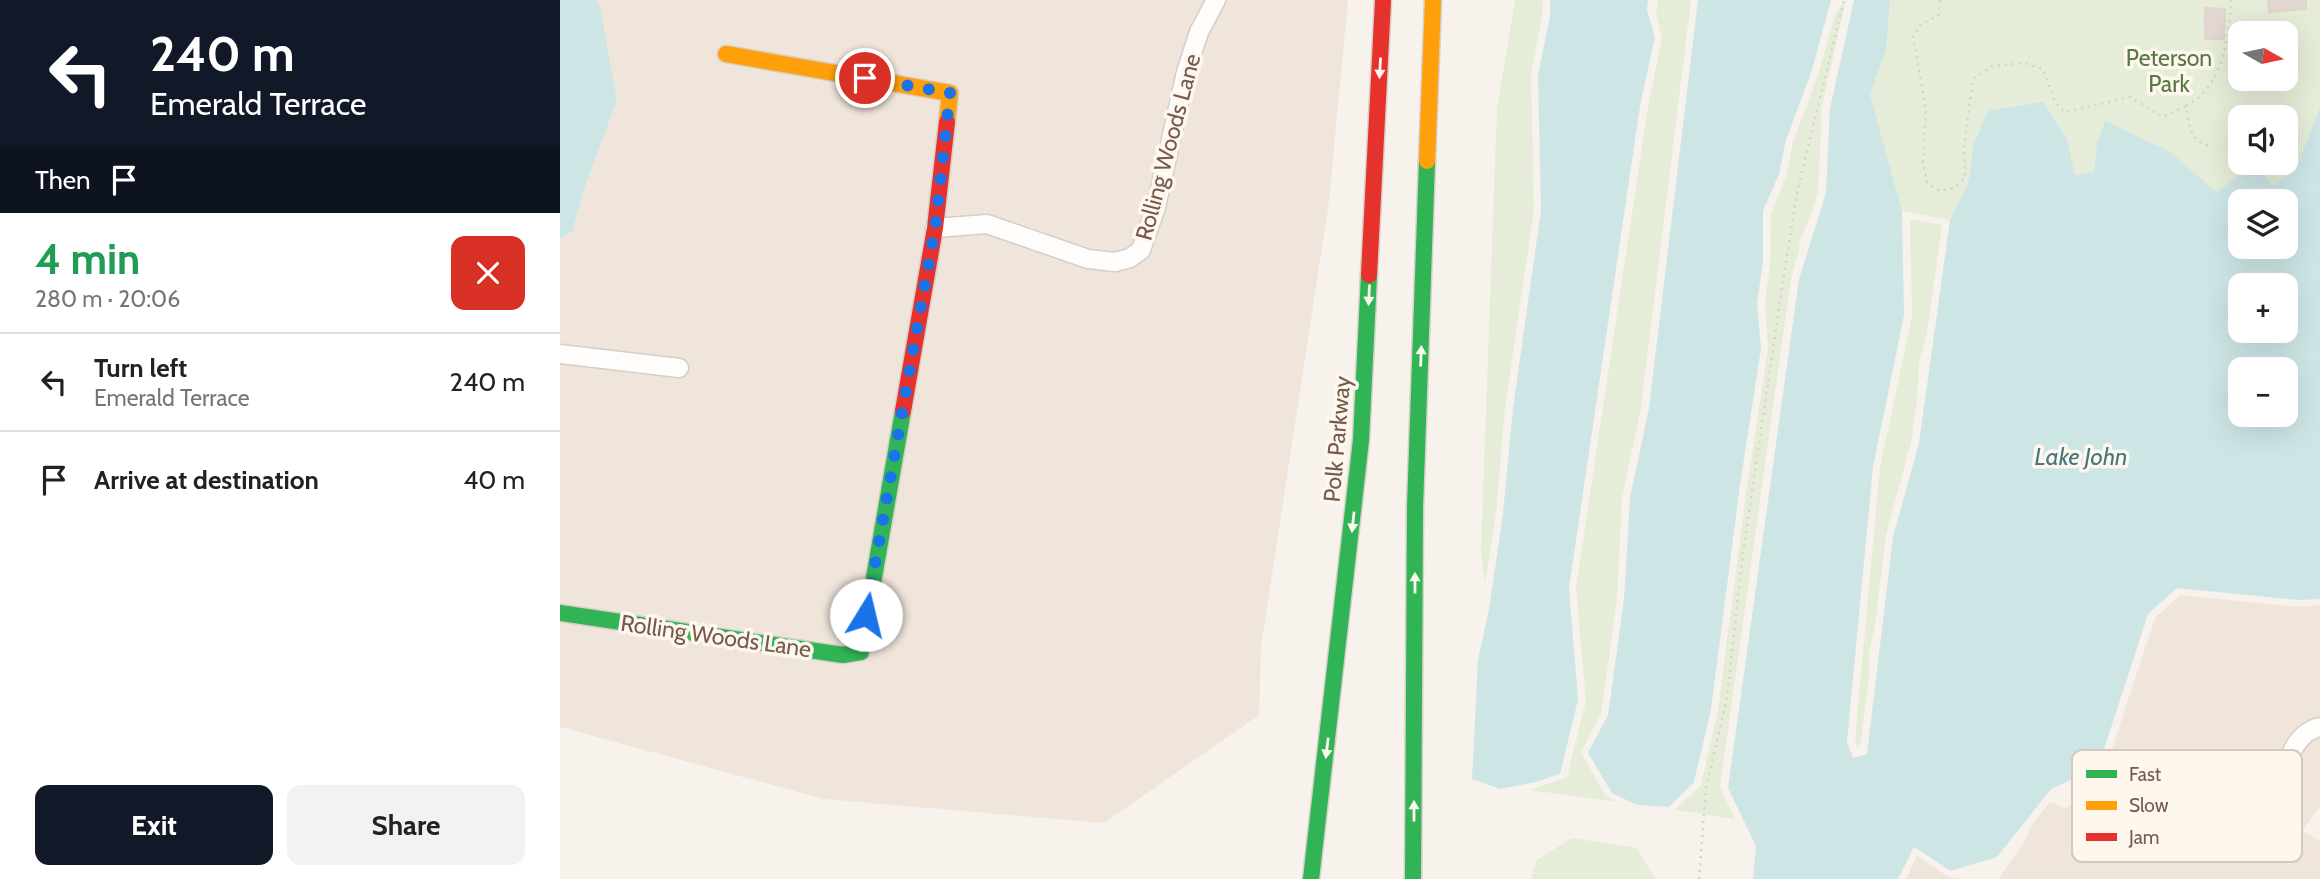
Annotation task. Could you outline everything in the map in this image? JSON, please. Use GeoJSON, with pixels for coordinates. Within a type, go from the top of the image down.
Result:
{"type":"FeatureCollection","features":[{"type":"Feature","properties":{"kind":"main road","name":"Polk Parkway"},"geometry":{"type":"LineString","coordinates":[[1311,879],[1362,440],[1383,0]]}},
{"type":"Feature","properties":{"kind":"main road"},"geometry":{"type":"LineString","coordinates":[[1413,879],[1415,509],[1433,0]]}},
{"type":"Feature","properties":{"kind":"main road","name":"Rolling Woods Lane"},"geometry":{"type":"LineString","coordinates":[[560,613],[843,655],[861,652],[935,228],[950,93],[726,54]]}},
{"type":"Feature","properties":{"kind":"street","name":"Rolling Woods Lane"},"geometry":{"type":"LineString","coordinates":[[935,228],[987,224],[1088,259],[1115,262],[1130,258],[1141,250],[1156,207],[1186,72],[1199,32],[1216,0]]}},
{"type":"Feature","properties":{"kind":"street"},"geometry":{"type":"LineString","coordinates":[[560,354],[679,368]]}},
{"type":"Feature","properties":{"kind":"street"},"geometry":{"type":"LineString","coordinates":[[2292,750],[2309,729],[2320,727]]}},
{"type":"Feature","properties":{"kind":"path"},"geometry":{"type":"LineString","coordinates":[[1699,879],[1706,788],[1727,697],[1743,553],[1798,188],[1844,0]]}},
{"type":"Feature","properties":{"kind":"path"},"geometry":{"type":"LineString","coordinates":[[1940,0],[1938,16],[1921,24],[1913,36],[1926,110],[1923,162],[1927,183],[1940,191],[1954,188],[1965,178],[1964,147],[1973,79],[1992,66],[2024,63],[2043,69],[2055,102],[2064,112],[2130,97],[2163,117],[2204,95],[2228,41],[2231,0]]}},
{"type":"Feature","properties":{"kind":"path"},"geometry":{"type":"LineString","coordinates":[[2186,106],[2191,133],[2201,144],[2209,146]]}},
{"type":"Feature","properties":{"kind":"shaded area"},"geometry":{"type":"Polygon","coordinates":[[[597,0],[1206,0],[1191,28],[1177,70],[1147,205],[1134,245],[1126,251],[1114,254],[1090,251],[990,217],[944,219],[941,99],[927,221],[853,646],[560,605],[560,362],[685,377],[689,362],[560,347],[560,238],[572,232],[585,187],[617,100],[597,0]]]}},
{"type":"Feature","properties":{"kind":"shaded area"},"geometry":{"type":"Polygon","coordinates":[[[1225,0],[1348,0],[1329,201],[1261,647],[1259,715],[1104,823],[824,799],[560,727],[560,621],[863,660],[942,235],[986,232],[1133,266],[1147,256],[1164,209],[1194,74],[1207,35],[1225,0]]]}},
{"type":"Feature","properties":{"kind":"shaded area"},"geometry":{"type":"Polygon","coordinates":[[[2180,595],[2299,607],[2320,605],[2320,720],[2303,724],[2283,750],[2112,750],[2155,618],[2180,595]]]}},
{"type":"Feature","properties":{"kind":"shaded area"},"geometry":{"type":"Polygon","coordinates":[[[2320,735],[2320,806],[2302,831],[2302,750],[2314,736],[2320,735]]]}},
{"type":"Feature","properties":{"kind":"shaded area"},"geometry":{"type":"Polygon","coordinates":[[[2050,802],[2066,808],[2072,804],[2072,862],[2302,862],[2302,831],[2320,841],[2320,879],[1998,879],[2024,843],[2031,826],[2050,802]]]}},
{"type":"Feature","properties":{"kind":"shaded area"},"geometry":{"type":"Polygon","coordinates":[[[1917,856],[1947,876],[1962,879],[1906,879],[1917,856]]]}},
{"type":"Feature","properties":{"kind":"green space"},"geometry":{"type":"Polygon","coordinates":[[[1515,0],[1543,0],[1531,75],[1534,210],[1505,407],[1496,513],[1485,583],[1481,550],[1497,108],[1515,0]]]}},
{"type":"Feature","properties":{"kind":"green space"},"geometry":{"type":"Polygon","coordinates":[[[1658,0],[1691,0],[1641,407],[1622,498],[1617,598],[1601,714],[1581,752],[1605,795],[1617,802],[1530,790],[1567,777],[1586,701],[1576,588],[1648,107],[1662,38],[1656,13],[1658,0]]]}},
{"type":"Feature","properties":{"kind":"green space"},"geometry":{"type":"Polygon","coordinates":[[[1846,0],[1822,106],[1818,192],[1800,239],[1791,278],[1720,787],[1735,819],[1675,810],[1701,785],[1718,710],[1768,349],[1765,304],[1770,263],[1771,213],[1786,177],[1793,142],[1819,72],[1835,14],[1846,0]]]}},
{"type":"Feature","properties":{"kind":"green space","name":"Peterson Park"},"geometry":{"type":"Polygon","coordinates":[[[1890,0],[2320,0],[2320,107],[2298,164],[2298,105],[2228,105],[2228,175],[2288,175],[2273,187],[2217,192],[2169,151],[2106,122],[2097,143],[2094,173],[2074,175],[2067,139],[1973,146],[1969,181],[1950,220],[1902,211],[1870,94],[1886,51],[1890,0]]]}},
{"type":"Feature","properties":{"kind":"green space"},"geometry":{"type":"Polygon","coordinates":[[[1910,219],[1942,225],[1927,332],[1919,364],[1911,442],[1886,535],[1858,749],[1855,740],[1880,468],[1912,316],[1910,219]]]}},
{"type":"Feature","properties":{"kind":"green space"},"geometry":{"type":"Polygon","coordinates":[[[1572,838],[1637,848],[1655,879],[1531,879],[1537,860],[1572,838]]]}},
{"type":"Feature","properties":{"kind":"water"},"geometry":{"type":"Polygon","coordinates":[[[560,0],[597,0],[617,100],[585,187],[572,232],[560,238],[560,0]]]}},
{"type":"Feature","properties":{"kind":"water"},"geometry":{"type":"Polygon","coordinates":[[[1550,0],[1648,0],[1647,10],[1655,37],[1640,106],[1569,588],[1578,700],[1560,774],[1500,789],[1472,779],[1478,660],[1489,609],[1503,514],[1513,408],[1541,211],[1538,75],[1550,16],[1550,0]]]}},
{"type":"Feature","properties":{"kind":"water"},"geometry":{"type":"Polygon","coordinates":[[[1698,0],[1831,0],[1812,70],[1786,140],[1779,174],[1763,211],[1763,263],[1757,303],[1761,348],[1711,709],[1694,782],[1669,807],[1637,805],[1612,793],[1588,753],[1608,715],[1624,599],[1630,498],[1649,408],[1698,0]]]}},
{"type":"Feature","properties":{"kind":"water","name":"Lake John"},"geometry":{"type":"Polygon","coordinates":[[[1854,0],[1890,0],[1886,51],[1870,94],[1902,211],[1904,315],[1873,467],[1847,741],[1853,758],[1867,754],[1893,537],[1919,443],[1950,220],[1969,181],[1973,146],[1988,111],[2043,102],[2067,139],[2075,175],[2094,172],[2097,143],[2105,121],[2169,151],[2217,192],[2239,175],[2264,175],[2273,186],[2288,175],[2298,175],[2298,164],[2320,107],[2320,599],[2299,600],[2177,588],[2148,614],[2104,750],[2072,750],[2072,780],[2051,789],[1997,857],[1951,871],[1914,847],[1898,879],[1753,879],[1756,846],[1728,788],[1799,279],[1826,193],[1830,108],[1854,0]]]}},
{"type":"Feature","properties":{"kind":"building"},"geometry":{"type":"Polygon","coordinates":[[[2268,0],[2306,0],[2306,9],[2269,12],[2268,0]]]}},
{"type":"Feature","properties":{"kind":"building"},"geometry":{"type":"Polygon","coordinates":[[[2205,8],[2225,9],[2224,39],[2205,39],[2205,8]]]}},
{"type":"Feature","properties":{"kind":"traffic: fast"},"geometry":{"type":"LineString","coordinates":[[1413,879],[1415,508],[1427,161]]}},
{"type":"Feature","properties":{"kind":"traffic: fast"},"geometry":{"type":"LineString","coordinates":[[1311,879],[1361,440],[1369,275]]}},
{"type":"Feature","properties":{"kind":"traffic: fast"},"geometry":{"type":"LineString","coordinates":[[560,613],[843,655],[861,652],[903,411]]}},
{"type":"Feature","properties":{"kind":"traffic: slow"},"geometry":{"type":"LineString","coordinates":[[1427,161],[1433,0]]}},
{"type":"Feature","properties":{"kind":"traffic: slow"},"geometry":{"type":"LineString","coordinates":[[726,54],[950,93],[947,122]]}},
{"type":"Feature","properties":{"kind":"traffic: jam"},"geometry":{"type":"LineString","coordinates":[[1369,275],[1383,0]]}},
{"type":"Feature","properties":{"kind":"traffic: jam"},"geometry":{"type":"LineString","coordinates":[[903,411],[935,228],[947,122]]}},
{"type":"Feature","properties":{"kind":"route"},"geometry":{"type":"LineString","coordinates":[[865,78],[950,93],[935,228],[866,615]]}}]}
